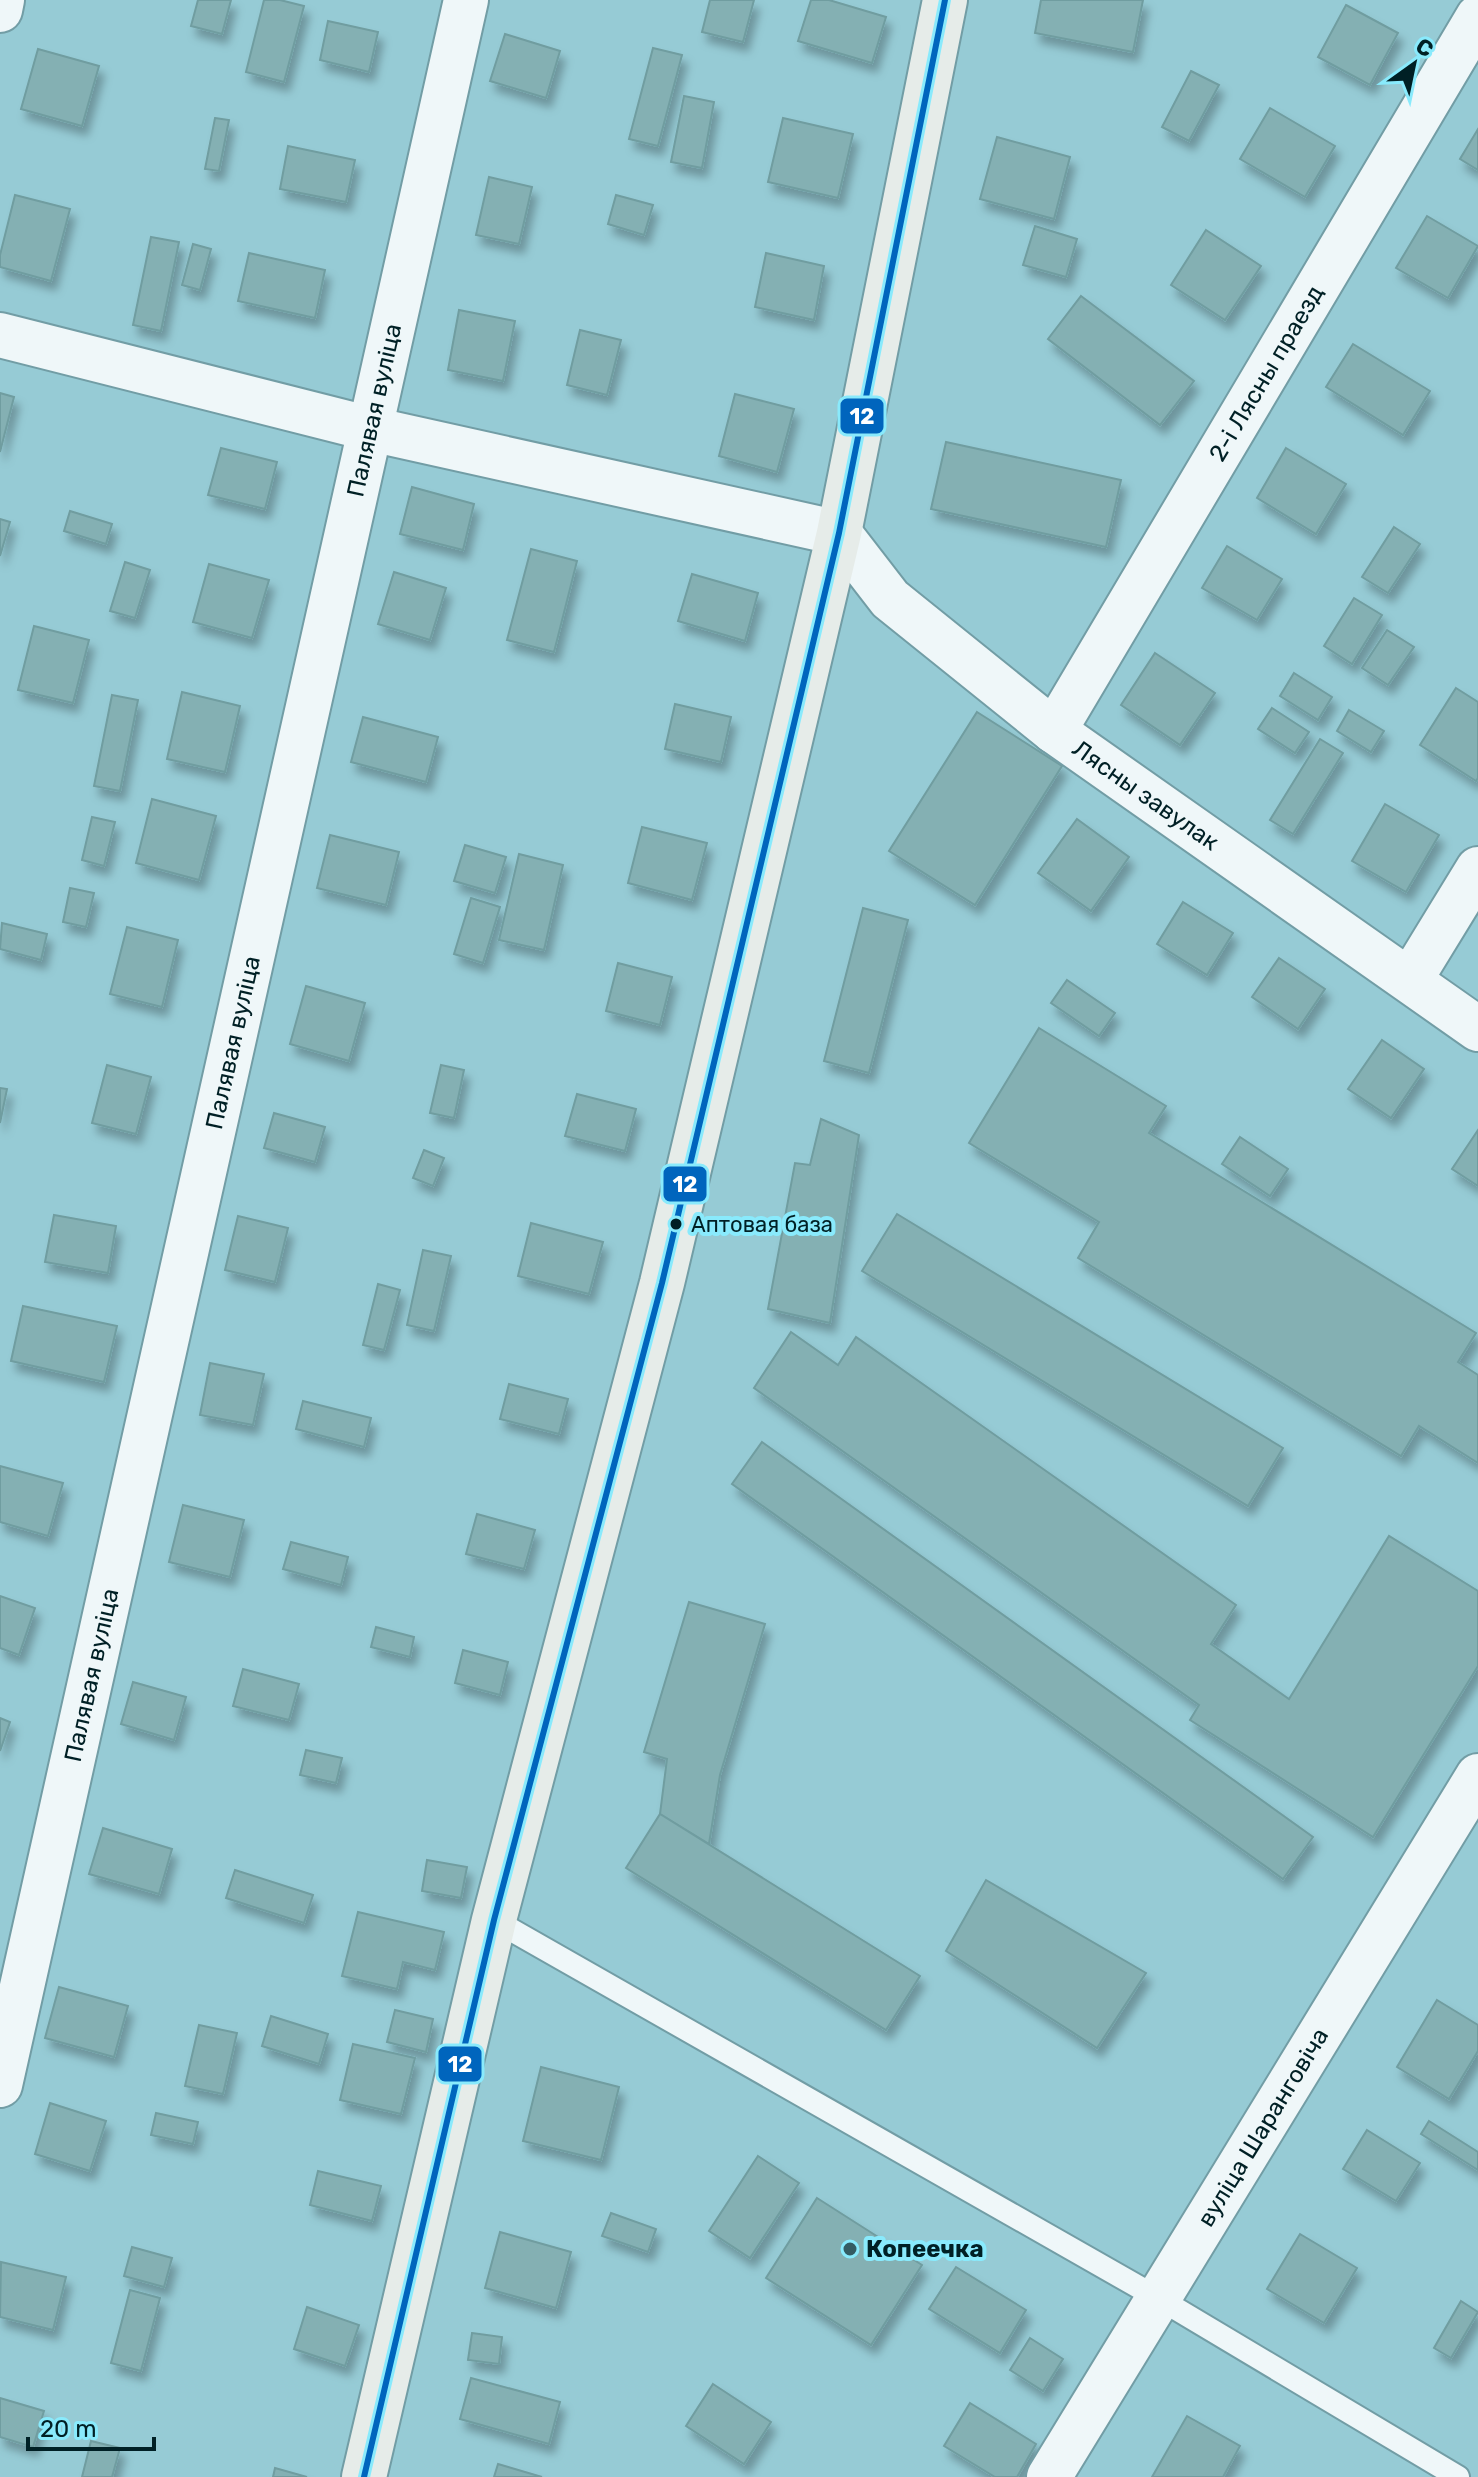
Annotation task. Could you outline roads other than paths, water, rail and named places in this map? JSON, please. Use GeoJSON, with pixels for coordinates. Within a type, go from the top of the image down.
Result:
{"type":"FeatureCollection","features":[{"type":"Feature","properties":{"kind":"main road"},"geometry":{"type":"LineString","coordinates":[[364,2477],[494,1920],[662,1283],[839,533],[945,0]]}},
{"type":"Feature","properties":{"kind":"street"},"geometry":{"type":"LineString","coordinates":[[0,10],[2,0]]}},
{"type":"Feature","properties":{"kind":"street","name":"Палявая вуліца"},"geometry":{"type":"LineString","coordinates":[[0,2085],[466,0]]}},
{"type":"Feature","properties":{"kind":"street","name":"2-і Лясны праезд"},"geometry":{"type":"LineString","coordinates":[[1054,731],[1478,17]]}},
{"type":"Feature","properties":{"kind":"street"},"geometry":{"type":"LineString","coordinates":[[0,335],[371,429],[839,533]]}},
{"type":"Feature","properties":{"kind":"street","name":"Лясны завулак"},"geometry":{"type":"LineString","coordinates":[[839,533],[890,599],[1054,731],[1478,1029]]}},
{"type":"Feature","properties":{"kind":"street"},"geometry":{"type":"LineString","coordinates":[[1410,980],[1478,869]]}},
{"type":"Feature","properties":{"kind":"street","name":"вуліца Шаранговіча"},"geometry":{"type":"LineString","coordinates":[[1049,2477],[1478,1776]]}},
{"type":"Feature","properties":{"kind":"lane"},"geometry":{"type":"LineString","coordinates":[[494,1920],[1158,2298],[1458,2477]]}},
{"type":"Feature","properties":{"kind":"place","name":"Аптовая база"},"geometry":{"type":"Point","coordinates":[676,1224]}},
{"type":"Feature","properties":{"kind":"place","name":"Копеечка"},"geometry":{"type":"Point","coordinates":[850,2249]}}]}
